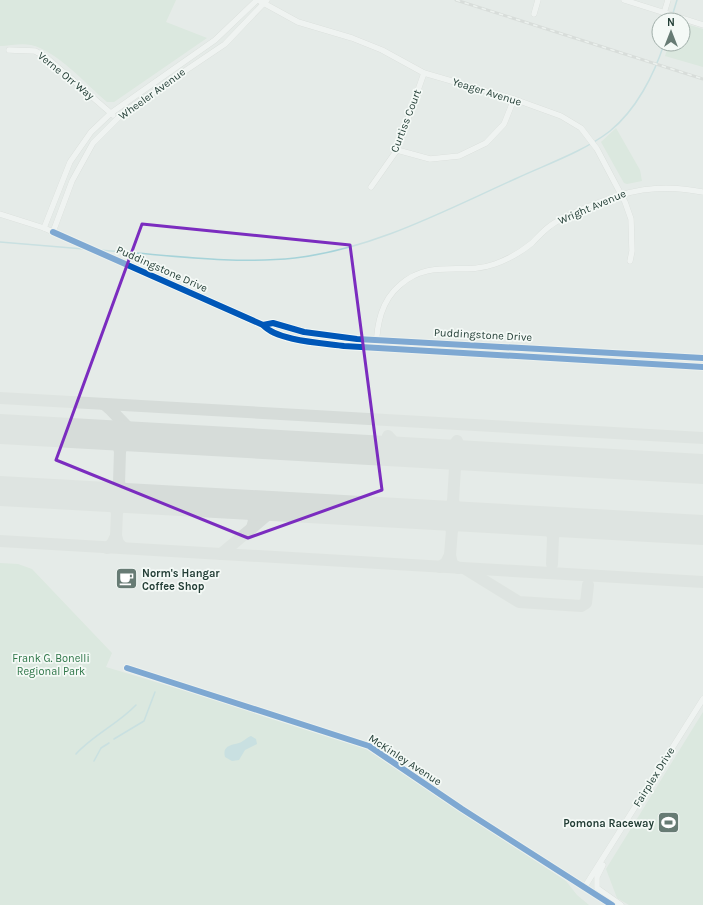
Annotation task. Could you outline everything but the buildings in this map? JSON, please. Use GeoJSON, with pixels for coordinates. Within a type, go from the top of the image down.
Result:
{"type":"FeatureCollection","features":[{"type":"Feature","properties":{"kind":"street","name":"Yeager Avenue"},"geometry":{"type":"LineString","coordinates":[[257,0],[266,2],[298,22],[352,38],[382,50],[424,73],[514,99],[561,116],[581,128],[595,146],[621,193],[631,219],[632,251],[630,262]]}},
{"type":"Feature","properties":{"kind":"street","name":"Wheeler Avenue"},"geometry":{"type":"LineString","coordinates":[[44,228],[70,162],[91,132],[111,113],[215,40],[257,0]]}},
{"type":"Feature","properties":{"kind":"street"},"geometry":{"type":"LineString","coordinates":[[534,14],[538,0]]}},
{"type":"Feature","properties":{"kind":"street"},"geometry":{"type":"LineString","coordinates":[[624,0],[663,12]]}},
{"type":"Feature","properties":{"kind":"street"},"geometry":{"type":"LineString","coordinates":[[668,0],[669,12]]}},
{"type":"Feature","properties":{"kind":"street","name":"Wheeler Avenue"},"geometry":{"type":"LineString","coordinates":[[54,232],[64,201],[79,165],[93,143],[117,119],[139,101],[225,44],[266,2]]}},
{"type":"Feature","properties":{"kind":"street"},"geometry":{"type":"LineString","coordinates":[[691,21],[703,25]]}},
{"type":"Feature","properties":{"kind":"street","name":"Verne Orr Way"},"geometry":{"type":"LineString","coordinates":[[9,50],[35,51],[46,57],[117,119]]}},
{"type":"Feature","properties":{"kind":"street","name":"Curtiss Court"},"geometry":{"type":"LineString","coordinates":[[371,187],[397,150],[424,73]]}},
{"type":"Feature","properties":{"kind":"street"},"geometry":{"type":"LineString","coordinates":[[397,150],[430,159],[459,156],[486,142],[502,126],[514,99]]}},
{"type":"Feature","properties":{"kind":"street","name":"Wright Avenue"},"geometry":{"type":"LineString","coordinates":[[376,348],[378,322],[388,299],[400,284],[411,277],[429,269],[470,269],[497,263],[525,248],[552,224],[621,193],[662,187],[682,188],[703,192]]}},
{"type":"Feature","properties":{"kind":"street","name":"Puddingstone Drive"},"geometry":{"type":"LineString","coordinates":[[0,214],[54,232],[262,324],[267,330],[302,340],[344,346],[703,367]]}},
{"type":"Feature","properties":{"kind":"street","name":"Puddingstone Drive"},"geometry":{"type":"LineString","coordinates":[[262,324],[273,323],[304,332],[321,335],[376,340],[703,358]]}},
{"type":"Feature","properties":{"kind":"street","name":"McKinley Avenue"},"geometry":{"type":"LineString","coordinates":[[127,668],[369,746],[462,809],[584,888]]}},
{"type":"Feature","properties":{"kind":"street","name":"Fairplex Drive"},"geometry":{"type":"LineString","coordinates":[[584,888],[703,699]]}},
{"type":"Feature","properties":{"kind":"street"},"geometry":{"type":"LineString","coordinates":[[611,846],[596,877],[595,884],[601,893],[621,905]]}},
{"type":"Feature","properties":{"kind":"street"},"geometry":{"type":"LineString","coordinates":[[584,888],[612,905]]}},
{"type":"Feature","properties":{"kind":"highlighted area"},"geometry":{"type":"Polygon","coordinates":[[[142,224],[350,245],[382,490],[248,538],[56,460],[142,224]]]}},
{"type":"Feature","properties":{"kind":"green space"},"geometry":{"type":"Polygon","coordinates":[[[0,0],[176,0],[166,22],[207,38],[114,102],[107,102],[61,61],[41,48],[27,44],[0,46],[0,0]]]}},
{"type":"Feature","properties":{"kind":"green space"},"geometry":{"type":"Polygon","coordinates":[[[691,25],[703,29],[703,67],[665,56],[666,52],[691,52],[691,25]]]}},
{"type":"Feature","properties":{"kind":"green space"},"geometry":{"type":"Polygon","coordinates":[[[616,128],[640,170],[642,181],[627,184],[624,183],[601,142],[616,128]]]}},
{"type":"Feature","properties":{"kind":"green space","name":"Frank G. Bonelli Regional Park"},"geometry":{"type":"Polygon","coordinates":[[[0,563],[18,564],[32,569],[112,653],[106,667],[335,736],[366,749],[566,881],[577,895],[589,905],[0,905],[0,563]]]}},
{"type":"Feature","properties":{"kind":"green space","name":"Pomona Raceway"},"geometry":{"type":"Polygon","coordinates":[[[703,712],[703,905],[629,905],[617,898],[606,869],[703,712]]]}},
{"type":"Feature","properties":{"kind":"water"},"geometry":{"type":"Polygon","coordinates":[[[251,736],[256,739],[257,744],[245,750],[239,760],[232,761],[225,757],[224,753],[226,748],[251,736]]]}},
{"type":"Feature","properties":{"kind":"waterway"},"geometry":{"type":"LineString","coordinates":[[673,12],[677,0]]}},
{"type":"Feature","properties":{"kind":"waterway"},"geometry":{"type":"LineString","coordinates":[[98,250],[221,260],[271,260],[324,253],[380,237],[435,216],[564,157],[588,145],[610,131],[628,113],[636,102],[649,80],[661,52]]}},
{"type":"Feature","properties":{"kind":"waterway"},"geometry":{"type":"LineString","coordinates":[[0,242],[84,249]]}},
{"type":"Feature","properties":{"kind":"waterway"},"geometry":{"type":"LineString","coordinates":[[114,739],[144,721],[155,692]]}},
{"type":"Feature","properties":{"kind":"waterway"},"geometry":{"type":"LineString","coordinates":[[76,754],[90,741],[136,705]]}},
{"type":"Feature","properties":{"kind":"waterway"},"geometry":{"type":"LineString","coordinates":[[94,761],[101,748],[109,743]]}},
{"type":"Feature","properties":{"kind":"taxiway"},"geometry":{"type":"LineString","coordinates":[[0,398],[703,438]]}},
{"type":"Feature","properties":{"kind":"taxiway"},"geometry":{"type":"LineString","coordinates":[[104,404],[135,435],[140,437]]}},
{"type":"Feature","properties":{"kind":"taxiway"},"geometry":{"type":"LineString","coordinates":[[105,435],[117,442],[120,451],[126,442],[143,437]]}},
{"type":"Feature","properties":{"kind":"taxiway"},"geometry":{"type":"LineString","coordinates":[[379,450],[387,447],[389,442],[388,436],[397,446],[410,452]]}},
{"type":"Feature","properties":{"kind":"taxiway"},"geometry":{"type":"LineString","coordinates":[[442,454],[451,450],[457,441],[460,449],[470,456]]}},
{"type":"Feature","properties":{"kind":"taxiway"},"geometry":{"type":"LineString","coordinates":[[119,483],[120,451]]}},
{"type":"Feature","properties":{"kind":"taxiway"},"geometry":{"type":"LineString","coordinates":[[442,454],[451,459],[455,468],[462,459],[470,456]]}},
{"type":"Feature","properties":{"kind":"taxiway"},"geometry":{"type":"LineString","coordinates":[[453,501],[455,468]]}},
{"type":"Feature","properties":{"kind":"taxiway"},"geometry":{"type":"LineString","coordinates":[[101,496],[114,491],[119,483],[123,493],[133,498]]}},
{"type":"Feature","properties":{"kind":"taxiway"},"geometry":{"type":"LineString","coordinates":[[101,496],[111,501],[117,512],[122,503],[133,498]]}},
{"type":"Feature","properties":{"kind":"taxiway"},"geometry":{"type":"LineString","coordinates":[[441,515],[450,509],[453,501],[456,509],[463,516]]}},
{"type":"Feature","properties":{"kind":"taxiway"},"geometry":{"type":"LineString","coordinates":[[241,504],[252,512],[254,521],[252,528],[273,510],[287,507]]}},
{"type":"Feature","properties":{"kind":"taxiway"},"geometry":{"type":"LineString","coordinates":[[116,536],[117,512]]}},
{"type":"Feature","properties":{"kind":"taxiway"},"geometry":{"type":"LineString","coordinates":[[439,515],[447,521],[452,530],[455,524],[465,516]]}},
{"type":"Feature","properties":{"kind":"taxiway"},"geometry":{"type":"LineString","coordinates":[[540,521],[548,526],[553,536],[559,526],[565,522]]}},
{"type":"Feature","properties":{"kind":"taxiway"},"geometry":{"type":"LineString","coordinates":[[221,554],[252,528]]}},
{"type":"Feature","properties":{"kind":"taxiway"},"geometry":{"type":"LineString","coordinates":[[450,555],[452,530]]}},
{"type":"Feature","properties":{"kind":"taxiway"},"geometry":{"type":"LineString","coordinates":[[107,548],[112,544],[116,536],[118,543],[123,548]]}},
{"type":"Feature","properties":{"kind":"taxiway"},"geometry":{"type":"LineString","coordinates":[[552,564],[553,536]]}},
{"type":"Feature","properties":{"kind":"taxiway"},"geometry":{"type":"LineString","coordinates":[[0,541],[703,582]]}},
{"type":"Feature","properties":{"kind":"taxiway"},"geometry":{"type":"LineString","coordinates":[[440,567],[446,563],[450,555],[452,564],[458,568]]}},
{"type":"Feature","properties":{"kind":"taxiway"},"geometry":{"type":"LineString","coordinates":[[467,570],[519,602],[581,606],[586,603],[588,585]]}},
{"type":"Feature","properties":{"kind":"runway"},"geometry":{"type":"LineString","coordinates":[[0,429],[703,469]]}},
{"type":"Feature","properties":{"kind":"runway"},"geometry":{"type":"LineString","coordinates":[[0,491],[703,530]]}},
{"type":"Feature","properties":{"kind":"railway"},"geometry":{"type":"LineString","coordinates":[[456,0],[703,79]]}},
{"type":"Feature","properties":{"kind":"cycle path"},"geometry":{"type":"LineString","coordinates":[[53,232],[263,325],[278,335],[289,338],[344,346],[703,367]]}},
{"type":"Feature","properties":{"kind":"cycle path"},"geometry":{"type":"LineString","coordinates":[[263,325],[273,323],[304,332],[357,339],[703,358]]}},
{"type":"Feature","properties":{"kind":"cycle path"},"geometry":{"type":"LineString","coordinates":[[127,668],[369,746],[462,809],[612,905]]}},
{"type":"Feature","properties":{"kind":"place","name":"Norm's Hangar Coffee Shop"},"geometry":{"type":"Point","coordinates":[127,579]}},
{"type":"Feature","properties":{"kind":"place","name":"Pomona Raceway"},"geometry":{"type":"Point","coordinates":[669,823]}}]}
